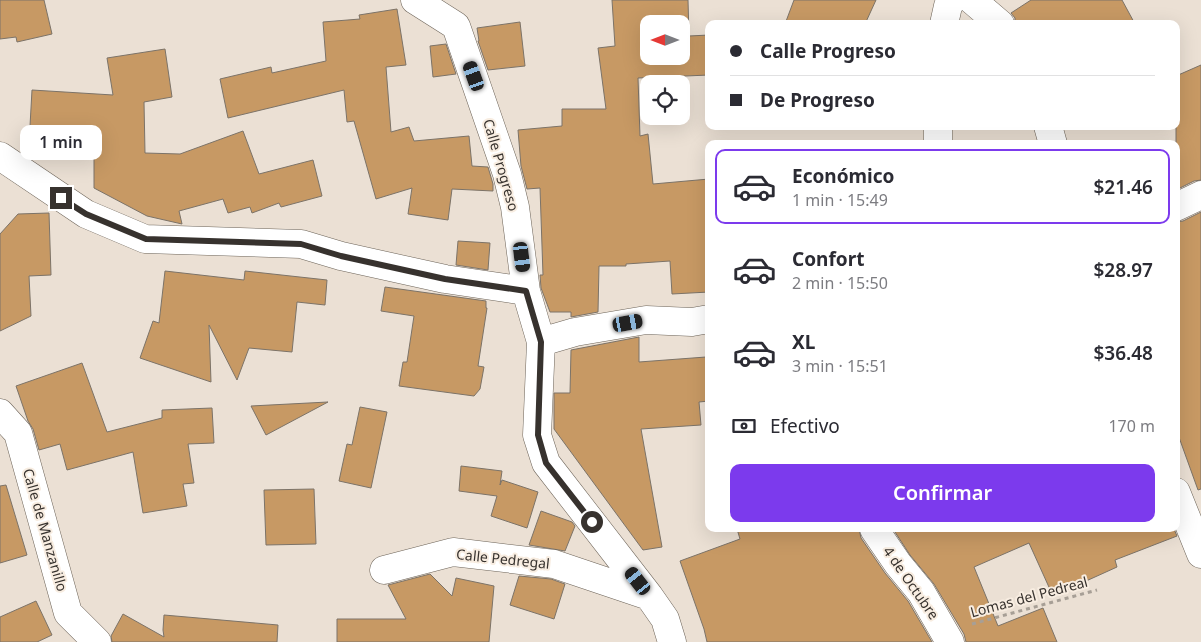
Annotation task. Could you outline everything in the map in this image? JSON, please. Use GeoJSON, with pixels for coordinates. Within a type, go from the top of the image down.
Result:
{"type":"FeatureCollection","features":[{"type":"Feature","properties":{"kind":"street","name":"Calle Progreso"},"geometry":{"type":"LineString","coordinates":[[415,0],[456,26],[509,182],[515,206],[526,291],[541,342],[538,435],[546,463],[650,596],[665,619],[672,642]]}},
{"type":"Feature","properties":{"kind":"street"},"geometry":{"type":"LineString","coordinates":[[945,20],[948,6],[952,0]]}},
{"type":"Feature","properties":{"kind":"street"},"geometry":{"type":"LineString","coordinates":[[972,0],[995,20]]}},
{"type":"Feature","properties":{"kind":"street"},"geometry":{"type":"LineString","coordinates":[[0,156],[86,214],[146,239],[301,244],[341,256],[445,279],[526,291]]}},
{"type":"Feature","properties":{"kind":"street"},"geometry":{"type":"LineString","coordinates":[[1180,206],[1201,195]]}},
{"type":"Feature","properties":{"kind":"street"},"geometry":{"type":"LineString","coordinates":[[541,342],[575,332],[646,320],[692,322],[705,320]]}},
{"type":"Feature","properties":{"kind":"street","name":"Calle de Manzanillo"},"geometry":{"type":"LineString","coordinates":[[0,413],[18,433],[68,613],[97,642]]}},
{"type":"Feature","properties":{"kind":"street"},"geometry":{"type":"LineString","coordinates":[[1180,502],[1201,554]]}},
{"type":"Feature","properties":{"kind":"street","name":"4 de Octubre"},"geometry":{"type":"LineString","coordinates":[[876,532],[898,564],[921,592],[949,640]]}},
{"type":"Feature","properties":{"kind":"street","name":"Calle Pedregal"},"geometry":{"type":"LineString","coordinates":[[384,570],[453,552],[554,564],[650,596]]}},
{"type":"Feature","properties":{"kind":"path","name":"Lomas del Pedreal"},"geometry":{"type":"LineString","coordinates":[[949,640],[967,625],[1097,590]]}},
{"type":"Feature","properties":{"kind":"building"},"geometry":{"type":"Polygon","coordinates":[[[0,0],[44,0],[52,34],[17,42],[16,37],[0,39],[0,0]]]}},
{"type":"Feature","properties":{"kind":"building"},"geometry":{"type":"Polygon","coordinates":[[[612,0],[688,0],[688,15],[640,15],[640,65],[690,65],[690,36],[705,35],[705,75],[640,75],[640,78],[638,78],[640,136],[648,134],[653,184],[705,179],[705,292],[672,294],[670,261],[626,264],[626,266],[599,266],[598,312],[571,317],[571,312],[550,312],[541,288],[540,275],[543,275],[540,188],[527,189],[521,166],[518,130],[562,126],[562,109],[606,109],[598,48],[615,46],[612,0]]]}},
{"type":"Feature","properties":{"kind":"building"},"geometry":{"type":"Polygon","coordinates":[[[794,0],[876,0],[867,20],[786,20],[794,0]]]}},
{"type":"Feature","properties":{"kind":"building"},"geometry":{"type":"Polygon","coordinates":[[[1031,0],[1122,0],[1133,20],[1015,20],[1011,13],[1031,0]]]}},
{"type":"Feature","properties":{"kind":"building"},"geometry":{"type":"Polygon","coordinates":[[[397,9],[406,65],[386,67],[391,132],[409,127],[414,141],[469,136],[472,166],[488,167],[493,184],[493,191],[452,189],[448,220],[408,214],[412,188],[376,199],[354,121],[347,122],[344,90],[228,118],[220,79],[271,67],[272,73],[326,61],[323,22],[360,19],[359,15],[397,9]]]}},
{"type":"Feature","properties":{"kind":"building"},"geometry":{"type":"Polygon","coordinates":[[[520,22],[525,66],[488,70],[478,41],[477,28],[520,22]]]}},
{"type":"Feature","properties":{"kind":"building"},"geometry":{"type":"Polygon","coordinates":[[[446,44],[456,74],[433,77],[430,46],[446,44]]]}},
{"type":"Feature","properties":{"kind":"building"},"geometry":{"type":"Polygon","coordinates":[[[165,49],[172,97],[144,102],[145,153],[180,154],[243,131],[259,174],[313,160],[322,196],[281,207],[279,203],[252,213],[250,207],[228,213],[223,199],[179,211],[182,224],[147,216],[94,188],[94,149],[30,126],[32,90],[113,95],[107,58],[165,49]]]}},
{"type":"Feature","properties":{"kind":"building"},"geometry":{"type":"Polygon","coordinates":[[[1201,65],[1201,180],[1194,181],[1180,188],[1180,140],[1176,140],[1176,130],[1180,130],[1180,74],[1201,65]]]}},
{"type":"Feature","properties":{"kind":"building"},"geometry":{"type":"Polygon","coordinates":[[[1201,212],[1201,489],[1198,490],[1180,440],[1180,221],[1201,212]]]}},
{"type":"Feature","properties":{"kind":"building"},"geometry":{"type":"Polygon","coordinates":[[[49,213],[51,275],[29,276],[31,316],[0,331],[0,234],[18,214],[49,213]]]}},
{"type":"Feature","properties":{"kind":"building"},"geometry":{"type":"Polygon","coordinates":[[[458,241],[490,243],[488,270],[456,265],[458,241]]]}},
{"type":"Feature","properties":{"kind":"building"},"geometry":{"type":"Polygon","coordinates":[[[165,271],[244,280],[245,271],[327,280],[325,305],[297,302],[292,352],[249,348],[237,380],[209,325],[211,382],[140,358],[153,321],[159,323],[165,271]]]}},
{"type":"Feature","properties":{"kind":"building"},"geometry":{"type":"Polygon","coordinates":[[[385,287],[486,301],[487,308],[478,366],[484,367],[480,389],[474,396],[399,386],[403,362],[407,362],[414,316],[381,311],[385,287]]]}},
{"type":"Feature","properties":{"kind":"building"},"geometry":{"type":"Polygon","coordinates":[[[639,337],[639,362],[705,357],[705,401],[699,402],[701,425],[641,429],[662,547],[643,550],[554,429],[554,393],[570,393],[571,350],[639,337]]]}},
{"type":"Feature","properties":{"kind":"building"},"geometry":{"type":"Polygon","coordinates":[[[82,363],[107,432],[162,418],[162,410],[212,408],[214,443],[188,444],[194,483],[183,484],[187,506],[143,513],[133,452],[67,470],[60,444],[39,450],[16,386],[82,363]]]}},
{"type":"Feature","properties":{"kind":"building"},"geometry":{"type":"Polygon","coordinates":[[[328,402],[266,435],[251,406],[328,402]]]}},
{"type":"Feature","properties":{"kind":"building"},"geometry":{"type":"Polygon","coordinates":[[[360,407],[387,412],[371,488],[339,481],[347,444],[352,445],[360,407]]]}},
{"type":"Feature","properties":{"kind":"building"},"geometry":{"type":"Polygon","coordinates":[[[461,466],[502,471],[500,485],[502,480],[538,492],[527,528],[491,516],[497,496],[459,491],[461,466]]]}},
{"type":"Feature","properties":{"kind":"building"},"geometry":{"type":"Polygon","coordinates":[[[6,485],[27,555],[0,563],[0,486],[6,485]]]}},
{"type":"Feature","properties":{"kind":"building"},"geometry":{"type":"Polygon","coordinates":[[[314,489],[316,544],[266,545],[264,490],[314,489]]]}},
{"type":"Feature","properties":{"kind":"building"},"geometry":{"type":"Polygon","coordinates":[[[541,511],[572,522],[575,526],[565,551],[529,545],[541,511]]]}},
{"type":"Feature","properties":{"kind":"building"},"geometry":{"type":"Polygon","coordinates":[[[738,532],[860,532],[861,538],[885,573],[908,601],[932,642],[707,642],[680,561],[740,539],[738,532]]]}},
{"type":"Feature","properties":{"kind":"building"},"geometry":{"type":"Polygon","coordinates":[[[895,532],[1175,532],[1177,536],[1115,560],[1117,567],[1053,596],[1029,543],[974,567],[998,626],[1043,608],[1057,642],[966,642],[964,634],[934,584],[910,555],[895,532]]]}},
{"type":"Feature","properties":{"kind":"building"},"geometry":{"type":"Polygon","coordinates":[[[430,574],[452,596],[456,578],[494,586],[489,642],[337,642],[337,619],[406,619],[388,585],[430,574]]]}},
{"type":"Feature","properties":{"kind":"building"},"geometry":{"type":"Polygon","coordinates":[[[519,576],[551,579],[565,584],[554,619],[510,605],[519,576]]]}},
{"type":"Feature","properties":{"kind":"building"},"geometry":{"type":"Polygon","coordinates":[[[36,601],[52,635],[37,642],[0,642],[0,617],[36,601]]]}},
{"type":"Feature","properties":{"kind":"building"},"geometry":{"type":"Polygon","coordinates":[[[123,614],[164,637],[164,615],[278,625],[277,642],[112,642],[111,636],[123,614]]]}},
{"type":"Feature","properties":{"kind":"route"},"geometry":{"type":"LineString","coordinates":[[61,198],[86,214],[146,239],[301,244],[341,256],[445,279],[526,291],[541,342],[538,435],[546,463],[592,522]]}}]}
